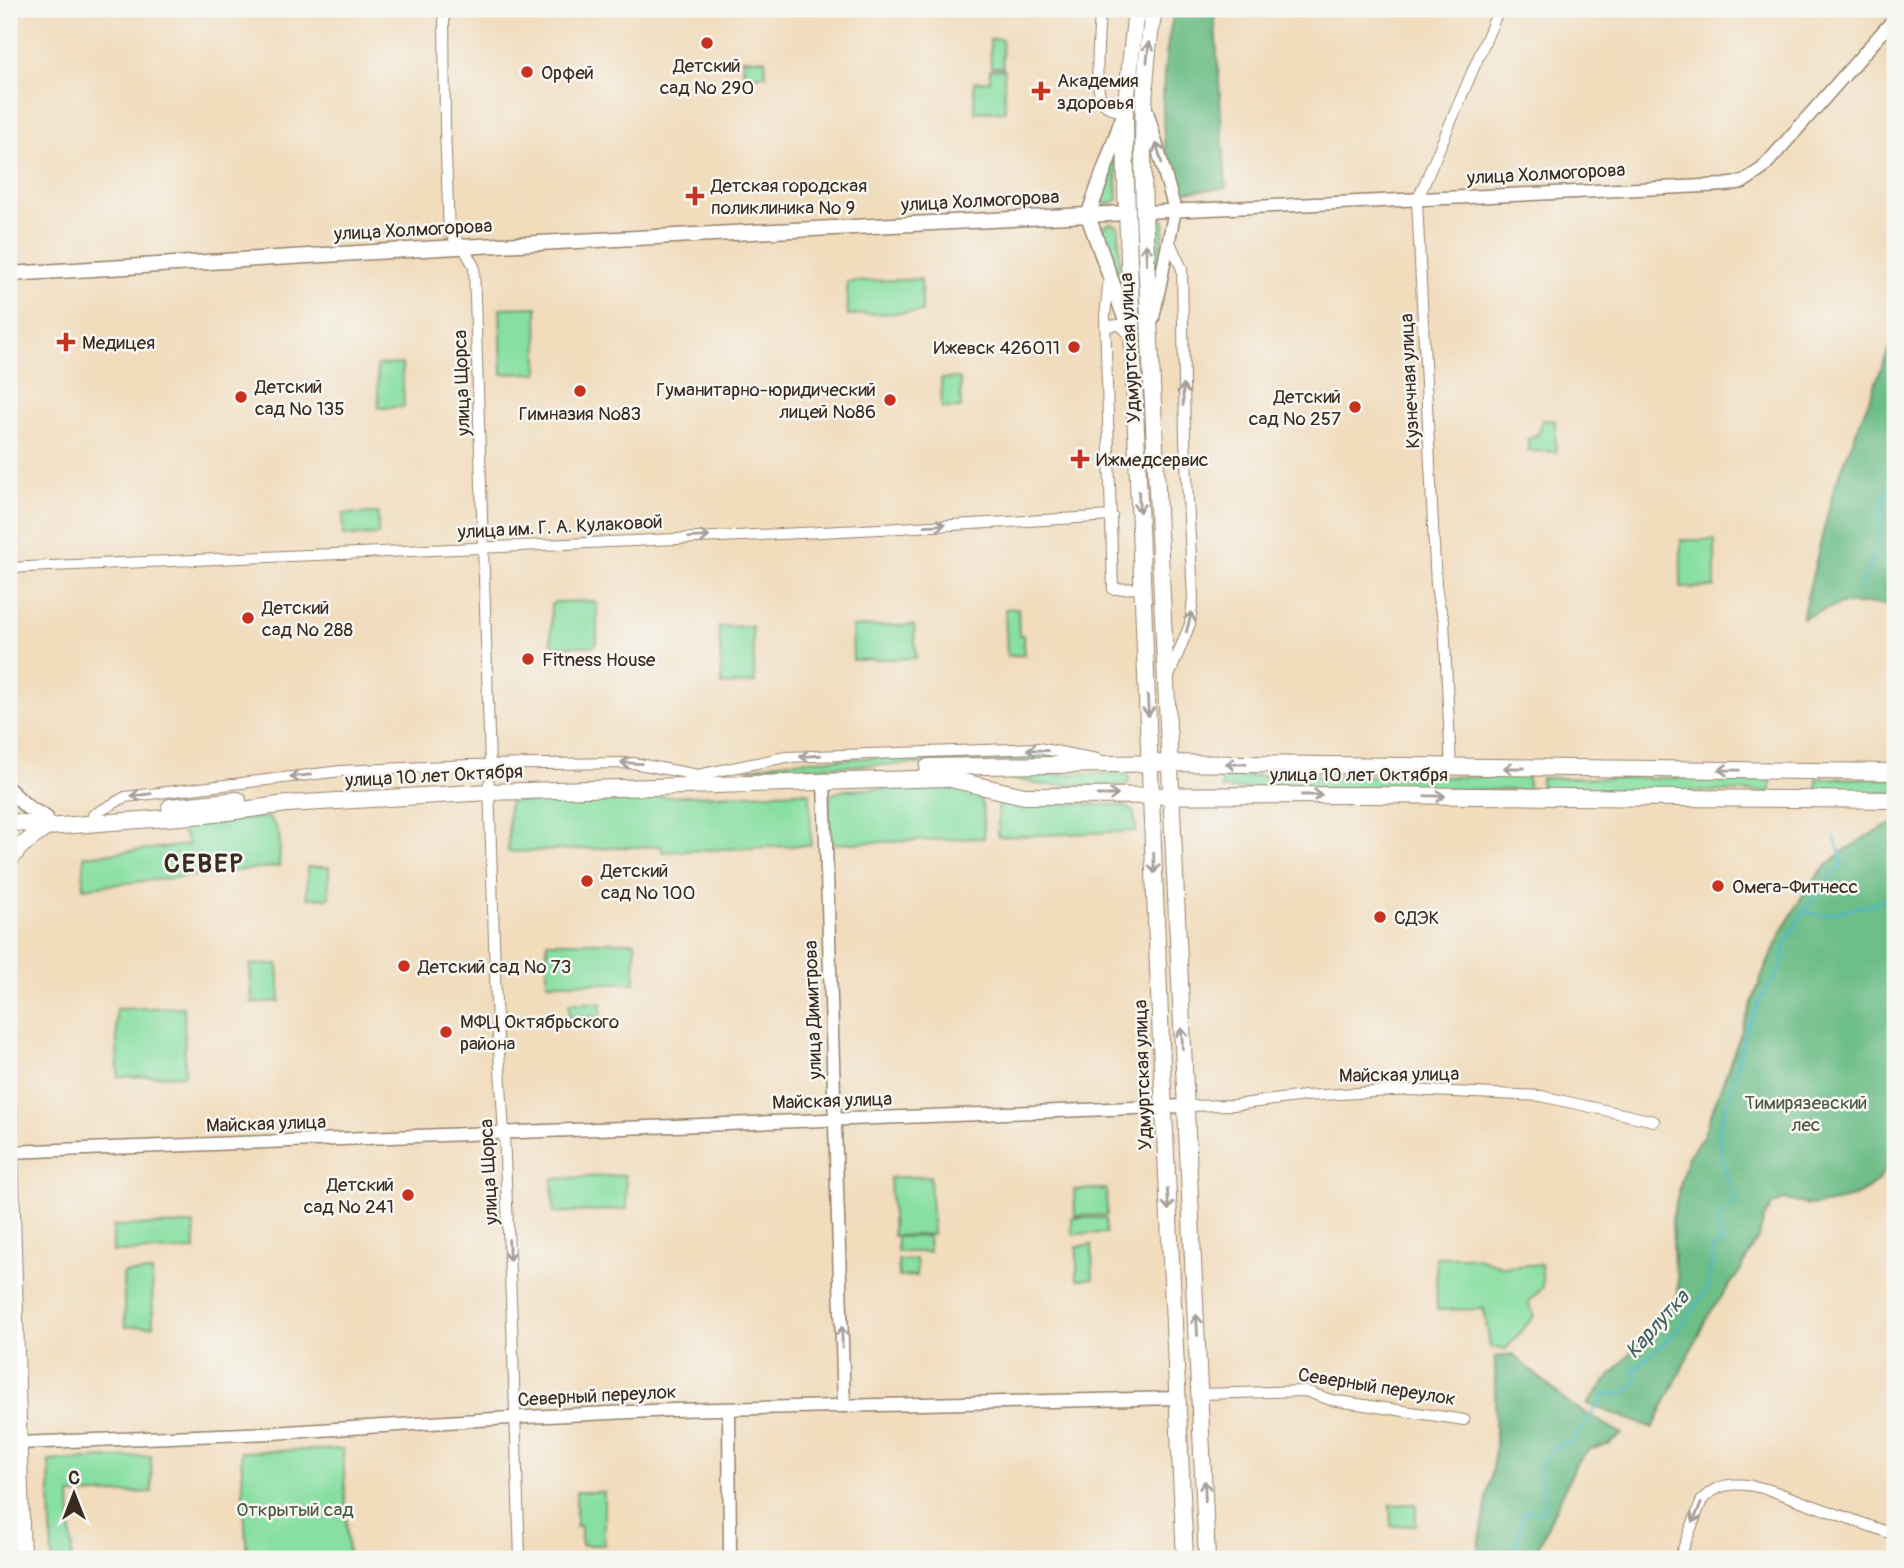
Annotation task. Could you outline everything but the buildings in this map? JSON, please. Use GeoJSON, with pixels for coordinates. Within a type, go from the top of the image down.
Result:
{"type":"FeatureCollection","features":[{"type":"Feature","properties":{"kind":"main road","name":"Удмуртская улица"},"geometry":{"type":"LineString","coordinates":[[1136,9],[1125,113],[1149,335],[1208,1559]]}},
{"type":"Feature","properties":{"kind":"main road","name":"Удмуртская улица"},"geometry":{"type":"LineString","coordinates":[[1154,9],[1143,96],[1142,148],[1135,213],[1132,337],[1185,1559]]}},
{"type":"Feature","properties":{"kind":"main road"},"geometry":{"type":"LineString","coordinates":[[1125,113],[1088,216],[1132,337]]}},
{"type":"Feature","properties":{"kind":"main road","name":"улица Холмогорова"},"geometry":{"type":"LineString","coordinates":[[9,274],[470,246],[1135,213]]}},
{"type":"Feature","properties":{"kind":"main road","name":"улица 10 лет Октября"},"geometry":{"type":"LineString","coordinates":[[46,823],[93,815],[297,794],[825,776],[993,765],[1169,763],[1895,772]]}},
{"type":"Feature","properties":{"kind":"main road"},"geometry":{"type":"LineString","coordinates":[[1777,771],[1782,786],[1777,799]]}},
{"type":"Feature","properties":{"kind":"main road"},"geometry":{"type":"LineString","coordinates":[[1814,771],[1808,785],[1814,799]]}},
{"type":"Feature","properties":{"kind":"main road","name":"улица 10 лет Октября"},"geometry":{"type":"LineString","coordinates":[[46,823],[206,815],[287,804],[698,775],[946,778],[1024,796],[1170,794],[1895,800]]}},
{"type":"Feature","properties":{"kind":"main road"},"geometry":{"type":"LineString","coordinates":[[9,790],[46,823]]}},
{"type":"Feature","properties":{"kind":"main road"},"geometry":{"type":"LineString","coordinates":[[9,821],[46,823]]}},
{"type":"Feature","properties":{"kind":"main road"},"geometry":{"type":"LineString","coordinates":[[9,861],[46,823]]}},
{"type":"Feature","properties":{"kind":"main road"},"geometry":{"type":"LineString","coordinates":[[9,1111],[19,1443],[15,1502],[22,1559]]}},
{"type":"Feature","properties":{"kind":"main road"},"geometry":{"type":"LineString","coordinates":[[1166,1155],[1172,1148],[1177,1147],[1187,1152]]}},
{"type":"Feature","properties":{"kind":"street"},"geometry":{"type":"LineString","coordinates":[[440,248],[449,232],[444,9]]}},
{"type":"Feature","properties":{"kind":"street"},"geometry":{"type":"LineString","coordinates":[[1100,9],[1098,93],[1109,108],[1125,113]]}},
{"type":"Feature","properties":{"kind":"street","name":"Кузнечная улица"},"geometry":{"type":"LineString","coordinates":[[1451,768],[1444,620],[1436,586],[1417,201],[1499,9]]}},
{"type":"Feature","properties":{"kind":"street","name":"улица Холмогорова"},"geometry":{"type":"LineString","coordinates":[[1135,213],[1417,201],[1743,182],[1762,169],[1895,18]]}},
{"type":"Feature","properties":{"kind":"street"},"geometry":{"type":"LineString","coordinates":[[1143,96],[1175,210],[1149,335]]}},
{"type":"Feature","properties":{"kind":"street","name":"улица Щорса"},"geometry":{"type":"LineString","coordinates":[[449,232],[470,246],[474,266],[490,765]]}},
{"type":"Feature","properties":{"kind":"street","name":"Удмуртская улица"},"geometry":{"type":"LineString","coordinates":[[1166,686],[1190,624],[1193,598],[1185,439],[1182,269],[1169,240]]}},
{"type":"Feature","properties":{"kind":"street","name":"Удмуртская улица"},"geometry":{"type":"LineString","coordinates":[[1110,276],[1106,326],[1113,589],[1142,589]]}},
{"type":"Feature","properties":{"kind":"street"},"geometry":{"type":"LineString","coordinates":[[1106,326],[1120,325],[1132,337]]}},
{"type":"Feature","properties":{"kind":"street","name":"улица им. Г. А. Кулаковой"},"geometry":{"type":"LineString","coordinates":[[9,568],[484,548],[1112,516]]}},
{"type":"Feature","properties":{"kind":"street","name":"улица 10 лет Октября"},"geometry":{"type":"LineString","coordinates":[[93,815],[125,797],[341,771],[633,762],[698,775],[786,757],[1038,748],[1129,764]]}},
{"type":"Feature","properties":{"kind":"street","name":"улица Димитрова"},"geometry":{"type":"LineString","coordinates":[[825,776],[844,1406]]}},
{"type":"Feature","properties":{"kind":"street","name":"улица Щорса"},"geometry":{"type":"LineString","coordinates":[[489,788],[520,1559]]}},
{"type":"Feature","properties":{"kind":"street","name":"Майская улица"},"geometry":{"type":"LineString","coordinates":[[9,1152],[1234,1105],[1304,1096],[1410,1090],[1541,1096],[1654,1121]]}},
{"type":"Feature","properties":{"kind":"street","name":"Северный переулок"},"geometry":{"type":"LineString","coordinates":[[1200,1394],[1305,1391],[1331,1400],[1464,1419]]}},
{"type":"Feature","properties":{"kind":"street","name":"Северный переулок"},"geometry":{"type":"LineString","coordinates":[[19,1443],[272,1433],[515,1417],[1177,1398]]}},
{"type":"Feature","properties":{"kind":"street"},"geometry":{"type":"LineString","coordinates":[[729,1409],[730,1559]]}},
{"type":"Feature","properties":{"kind":"street"},"geometry":{"type":"LineString","coordinates":[[1679,1559],[1702,1500],[1717,1488],[1733,1484],[1770,1490],[1895,1535]]}},
{"type":"Feature","properties":{"kind":"green space"},"geometry":{"type":"Polygon","coordinates":[[[1175,9],[1214,9],[1226,188],[1176,192],[1170,172],[1163,104],[1165,64],[1175,9]]]}},
{"type":"Feature","properties":{"kind":"green space"},"geometry":{"type":"Polygon","coordinates":[[[990,39],[1002,39],[1003,67],[991,67],[990,39]]]}},
{"type":"Feature","properties":{"kind":"green space"},"geometry":{"type":"Polygon","coordinates":[[[743,59],[765,59],[766,75],[744,76],[743,59]]]}},
{"type":"Feature","properties":{"kind":"green space"},"geometry":{"type":"Polygon","coordinates":[[[1004,69],[1005,111],[975,112],[974,82],[990,81],[990,70],[1004,69]]]}},
{"type":"Feature","properties":{"kind":"green space"},"geometry":{"type":"Polygon","coordinates":[[[1115,151],[1118,199],[1109,204],[1101,198],[1115,151]]]}},
{"type":"Feature","properties":{"kind":"green space"},"geometry":{"type":"Polygon","coordinates":[[[1158,218],[1165,224],[1155,274],[1153,227],[1158,218]]]}},
{"type":"Feature","properties":{"kind":"green space"},"geometry":{"type":"Polygon","coordinates":[[[1111,223],[1119,229],[1120,287],[1103,230],[1104,226],[1111,223]]]}},
{"type":"Feature","properties":{"kind":"green space"},"geometry":{"type":"Polygon","coordinates":[[[921,279],[922,312],[848,315],[847,282],[921,279]]]}},
{"type":"Feature","properties":{"kind":"green space"},"geometry":{"type":"Polygon","coordinates":[[[537,307],[538,373],[502,374],[500,308],[537,307]]]}},
{"type":"Feature","properties":{"kind":"green space"},"geometry":{"type":"Polygon","coordinates":[[[1895,334],[1895,604],[1841,604],[1802,618],[1834,488],[1895,334]]]}},
{"type":"Feature","properties":{"kind":"green space"},"geometry":{"type":"Polygon","coordinates":[[[402,364],[404,407],[379,408],[377,365],[402,364]]]}},
{"type":"Feature","properties":{"kind":"green space"},"geometry":{"type":"Polygon","coordinates":[[[960,378],[961,408],[942,408],[941,379],[960,378]]]}},
{"type":"Feature","properties":{"kind":"green space"},"geometry":{"type":"Polygon","coordinates":[[[1542,420],[1555,421],[1556,452],[1528,451],[1528,439],[1539,433],[1542,420]]]}},
{"type":"Feature","properties":{"kind":"green space"},"geometry":{"type":"Polygon","coordinates":[[[378,513],[378,535],[343,536],[343,514],[378,513]]]}},
{"type":"Feature","properties":{"kind":"green space"},"geometry":{"type":"Polygon","coordinates":[[[1681,540],[1715,540],[1715,587],[1681,588],[1681,540]]]}},
{"type":"Feature","properties":{"kind":"green space"},"geometry":{"type":"Polygon","coordinates":[[[593,601],[597,605],[597,641],[594,646],[555,646],[551,642],[551,605],[555,602],[593,601]]]}},
{"type":"Feature","properties":{"kind":"green space"},"geometry":{"type":"Polygon","coordinates":[[[1018,608],[1019,635],[1023,635],[1024,655],[1007,656],[1005,609],[1018,608]]]}},
{"type":"Feature","properties":{"kind":"green space"},"geometry":{"type":"Polygon","coordinates":[[[914,625],[916,658],[853,660],[852,627],[914,625]]]}},
{"type":"Feature","properties":{"kind":"green space"},"geometry":{"type":"Polygon","coordinates":[[[752,626],[755,683],[722,685],[719,627],[752,626]]]}},
{"type":"Feature","properties":{"kind":"green space"},"geometry":{"type":"Polygon","coordinates":[[[1044,751],[1071,759],[744,769],[789,761],[1044,751]]]}},
{"type":"Feature","properties":{"kind":"green space"},"geometry":{"type":"Polygon","coordinates":[[[1123,773],[1129,776],[1129,782],[1125,786],[1043,785],[1000,776],[1123,773]]]}},
{"type":"Feature","properties":{"kind":"green space"},"geometry":{"type":"Polygon","coordinates":[[[1222,776],[1528,777],[1528,790],[1222,789],[1222,776]]]}},
{"type":"Feature","properties":{"kind":"green space"},"geometry":{"type":"Polygon","coordinates":[[[1541,778],[1771,778],[1771,792],[1541,790],[1541,778]]]}},
{"type":"Feature","properties":{"kind":"green space"},"geometry":{"type":"Polygon","coordinates":[[[1817,778],[1895,779],[1895,793],[1817,793],[1817,778]]]}},
{"type":"Feature","properties":{"kind":"green space"},"geometry":{"type":"Polygon","coordinates":[[[949,786],[971,792],[981,801],[984,838],[830,844],[829,798],[835,793],[845,790],[949,786]]]}},
{"type":"Feature","properties":{"kind":"green space"},"geometry":{"type":"Polygon","coordinates":[[[810,793],[811,845],[662,852],[662,846],[508,852],[509,802],[810,793]]]}},
{"type":"Feature","properties":{"kind":"green space"},"geometry":{"type":"Polygon","coordinates":[[[1003,800],[1120,805],[1134,813],[1136,831],[998,837],[998,808],[1003,800]]]}},
{"type":"Feature","properties":{"kind":"green space"},"geometry":{"type":"Polygon","coordinates":[[[267,817],[278,833],[279,866],[83,888],[84,856],[189,845],[180,827],[267,817]]]}},
{"type":"Feature","properties":{"kind":"green space","name":"Тимирязевский лес"},"geometry":{"type":"Polygon","coordinates":[[[1895,824],[1895,1150],[1888,1165],[1873,1185],[1849,1198],[1813,1205],[1785,1199],[1772,1205],[1740,1271],[1707,1317],[1653,1428],[1587,1404],[1678,1296],[1672,1219],[1687,1158],[1703,1136],[1763,973],[1783,930],[1805,891],[1823,869],[1865,837],[1895,824]]]}},
{"type":"Feature","properties":{"kind":"green space"},"geometry":{"type":"Polygon","coordinates":[[[307,867],[329,867],[329,898],[307,898],[307,867]]]}},
{"type":"Feature","properties":{"kind":"green space"},"geometry":{"type":"Polygon","coordinates":[[[547,942],[635,942],[635,983],[547,983],[547,942]]]}},
{"type":"Feature","properties":{"kind":"green space"},"geometry":{"type":"Polygon","coordinates":[[[278,964],[280,1001],[252,1003],[250,965],[278,964]]]}},
{"type":"Feature","properties":{"kind":"green space"},"geometry":{"type":"Polygon","coordinates":[[[569,1003],[601,1003],[601,1017],[569,1017],[569,1003]]]}},
{"type":"Feature","properties":{"kind":"green space"},"geometry":{"type":"Polygon","coordinates":[[[184,1007],[185,1075],[118,1077],[116,1009],[184,1007]]]}},
{"type":"Feature","properties":{"kind":"green space"},"geometry":{"type":"Polygon","coordinates":[[[625,1175],[627,1209],[554,1213],[552,1179],[625,1175]]]}},
{"type":"Feature","properties":{"kind":"green space"},"geometry":{"type":"Polygon","coordinates":[[[930,1176],[933,1234],[893,1236],[890,1178],[930,1176]]]}},
{"type":"Feature","properties":{"kind":"green space"},"geometry":{"type":"Polygon","coordinates":[[[1106,1189],[1107,1215],[1075,1216],[1074,1190],[1106,1189]]]}},
{"type":"Feature","properties":{"kind":"green space"},"geometry":{"type":"Polygon","coordinates":[[[1072,1218],[1106,1218],[1106,1233],[1072,1234],[1072,1218]]]}},
{"type":"Feature","properties":{"kind":"green space"},"geometry":{"type":"Polygon","coordinates":[[[194,1224],[195,1250],[113,1252],[113,1226],[194,1224]]]}},
{"type":"Feature","properties":{"kind":"green space"},"geometry":{"type":"Polygon","coordinates":[[[928,1236],[929,1252],[897,1252],[897,1237],[928,1236]]]}},
{"type":"Feature","properties":{"kind":"green space"},"geometry":{"type":"Polygon","coordinates":[[[1092,1245],[1093,1279],[1077,1279],[1077,1246],[1092,1245]]]}},
{"type":"Feature","properties":{"kind":"green space"},"geometry":{"type":"Polygon","coordinates":[[[1436,1257],[1474,1257],[1505,1267],[1541,1264],[1543,1287],[1528,1302],[1534,1316],[1506,1349],[1490,1347],[1484,1309],[1437,1310],[1436,1257]]]}},
{"type":"Feature","properties":{"kind":"green space"},"geometry":{"type":"Polygon","coordinates":[[[916,1259],[917,1276],[899,1277],[898,1260],[916,1259]]]}},
{"type":"Feature","properties":{"kind":"green space"},"geometry":{"type":"Polygon","coordinates":[[[152,1272],[153,1326],[125,1327],[123,1273],[152,1272]]]}},
{"type":"Feature","properties":{"kind":"green space"},"geometry":{"type":"Polygon","coordinates":[[[1513,1355],[1570,1404],[1622,1434],[1609,1444],[1588,1450],[1576,1464],[1534,1559],[1477,1559],[1495,1451],[1495,1357],[1513,1355]]]}},
{"type":"Feature","properties":{"kind":"green space","name":"Открытый сад"},"geometry":{"type":"Polygon","coordinates":[[[343,1449],[348,1559],[247,1559],[241,1452],[343,1449]]]}},
{"type":"Feature","properties":{"kind":"green space"},"geometry":{"type":"Polygon","coordinates":[[[151,1456],[152,1492],[70,1495],[72,1559],[52,1559],[49,1461],[151,1456]]]}},
{"type":"Feature","properties":{"kind":"green space"},"geometry":{"type":"Polygon","coordinates":[[[576,1492],[604,1492],[604,1545],[581,1545],[581,1526],[576,1526],[576,1492]]]}},
{"type":"Feature","properties":{"kind":"green space"},"geometry":{"type":"Polygon","coordinates":[[[1416,1504],[1416,1525],[1391,1526],[1390,1505],[1416,1504]]]}},
{"type":"Feature","properties":{"kind":"waterway","name":"Карлутка"},"geometry":{"type":"LineString","coordinates":[[1859,589],[1873,560],[1884,497],[1895,473]]}},
{"type":"Feature","properties":{"kind":"waterway","name":"Карлутка"},"geometry":{"type":"LineString","coordinates":[[1509,1559],[1520,1537],[1520,1522],[1526,1512],[1541,1512],[1546,1506],[1539,1469],[1555,1448],[1572,1442],[1606,1394],[1626,1393],[1638,1381],[1634,1370],[1674,1334],[1709,1288],[1712,1250],[1722,1243],[1717,1217],[1737,1204],[1722,1161],[1719,1125],[1731,1094],[1745,1033],[1760,1001],[1782,966],[1786,944],[1803,912],[1843,863],[1835,838]]}},
{"type":"Feature","properties":{"kind":"waterway"},"geometry":{"type":"LineString","coordinates":[[1803,912],[1824,915],[1895,897]]}},
{"type":"Feature","properties":{"kind":"place","name":"Детский сад № 290"},"geometry":{"type":"Point","coordinates":[707,43]}},
{"type":"Feature","properties":{"kind":"place","name":"Орфей"},"geometry":{"type":"Point","coordinates":[527,72]}},
{"type":"Feature","properties":{"kind":"place","name":"Академия здоровья"},"geometry":{"type":"Point","coordinates":[1041,91]}},
{"type":"Feature","properties":{"kind":"place","name":"Детская городская поликлиника № 9"},"geometry":{"type":"Point","coordinates":[695,196]}},
{"type":"Feature","properties":{"kind":"place","name":"Медицея"},"geometry":{"type":"Point","coordinates":[66,342]}},
{"type":"Feature","properties":{"kind":"place","name":"Ижевск 426011"},"geometry":{"type":"Point","coordinates":[1074,347]}},
{"type":"Feature","properties":{"kind":"place","name":"Гимназия №83"},"geometry":{"type":"Point","coordinates":[580,391]}},
{"type":"Feature","properties":{"kind":"place","name":"Детский сад № 135"},"geometry":{"type":"Point","coordinates":[241,397]}},
{"type":"Feature","properties":{"kind":"place","name":"Гуманитарно-юридический лицей №86"},"geometry":{"type":"Point","coordinates":[890,400]}},
{"type":"Feature","properties":{"kind":"place","name":"Детский сад № 257"},"geometry":{"type":"Point","coordinates":[1355,407]}},
{"type":"Feature","properties":{"kind":"place","name":"Ижмедсервис"},"geometry":{"type":"Point","coordinates":[1080,459]}},
{"type":"Feature","properties":{"kind":"place","name":"Детский сад № 288"},"geometry":{"type":"Point","coordinates":[248,618]}},
{"type":"Feature","properties":{"kind":"place","name":"Fitness House"},"geometry":{"type":"Point","coordinates":[528,659]}},
{"type":"Feature","properties":{"kind":"place","name":"Детский сад № 100"},"geometry":{"type":"Point","coordinates":[587,881]}},
{"type":"Feature","properties":{"kind":"place","name":"Омега-Фитнесс"},"geometry":{"type":"Point","coordinates":[1718,886]}},
{"type":"Feature","properties":{"kind":"place","name":"СДЭК"},"geometry":{"type":"Point","coordinates":[1380,917]}},
{"type":"Feature","properties":{"kind":"place","name":"Детский сад № 73"},"geometry":{"type":"Point","coordinates":[404,966]}},
{"type":"Feature","properties":{"kind":"place","name":"МФЦ Октябрьского района"},"geometry":{"type":"Point","coordinates":[446,1032]}},
{"type":"Feature","properties":{"kind":"place","name":"Детский сад № 241"},"geometry":{"type":"Point","coordinates":[408,1195]}},
{"type":"Feature","properties":{"kind":"district","name":"СЕВЕР"},"geometry":{"type":"Point","coordinates":[204,863]}}]}
